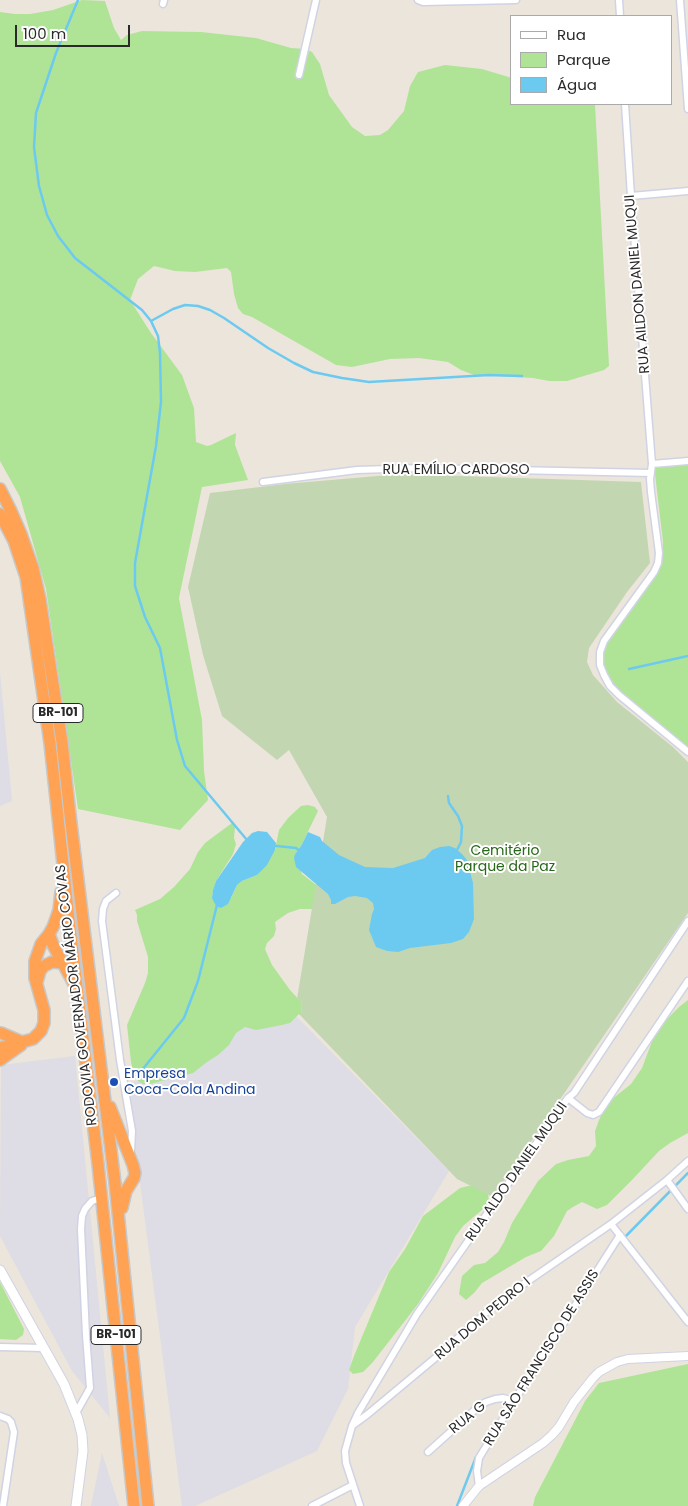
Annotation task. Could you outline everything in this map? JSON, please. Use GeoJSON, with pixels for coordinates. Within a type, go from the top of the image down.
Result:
{"type":"FeatureCollection","features":[{"type":"Feature","properties":{"kind":"highway","name":"RODOVIA GOVERNADOR MÁRIO COVAS"},"geometry":{"type":"LineString","coordinates":[[0,489],[21,534],[33,568],[40,599],[62,742],[122,1245],[148,1506]]}},
{"type":"Feature","properties":{"kind":"highway","name":"RODOVIA GOVERNADOR MÁRIO COVAS"},"geometry":{"type":"LineString","coordinates":[[0,514],[14,541],[26,577],[50,743],[102,1198],[134,1506]]}},
{"type":"Feature","properties":{"kind":"highway"},"geometry":{"type":"LineString","coordinates":[[0,1048],[36,1038],[44,1023],[44,1010],[36,984],[34,960],[41,944],[51,931],[59,910],[64,873]]}},
{"type":"Feature","properties":{"kind":"highway"},"geometry":{"type":"LineString","coordinates":[[51,931],[69,920],[75,922],[78,926],[90,1010],[96,1020]]}},
{"type":"Feature","properties":{"kind":"highway"},"geometry":{"type":"LineString","coordinates":[[51,931],[54,947],[77,990]]}},
{"type":"Feature","properties":{"kind":"highway"},"geometry":{"type":"LineString","coordinates":[[36,984],[40,971],[44,966],[52,962],[63,963]]}},
{"type":"Feature","properties":{"kind":"highway"},"geometry":{"type":"LineString","coordinates":[[1,1033],[26,1041]]}},
{"type":"Feature","properties":{"kind":"highway"},"geometry":{"type":"LineString","coordinates":[[0,1060],[26,1041]]}},
{"type":"Feature","properties":{"kind":"highway"},"geometry":{"type":"LineString","coordinates":[[103,1082],[135,1173],[123,1200],[122,1245]]}},
{"type":"Feature","properties":{"kind":"highway"},"geometry":{"type":"LineString","coordinates":[[98,1164],[108,1179],[121,1186],[130,1183]]}},
{"type":"Feature","properties":{"kind":"main road"},"geometry":{"type":"LineString","coordinates":[[0,1270],[64,1384],[76,1413],[82,1435],[82,1451],[76,1506]]}},
{"type":"Feature","properties":{"kind":"street"},"geometry":{"type":"LineString","coordinates":[[299,75],[316,0]]}},
{"type":"Feature","properties":{"kind":"street"},"geometry":{"type":"LineString","coordinates":[[418,0],[423,2],[516,0]]}},
{"type":"Feature","properties":{"kind":"street"},"geometry":{"type":"LineString","coordinates":[[619,0],[620,15]]}},
{"type":"Feature","properties":{"kind":"street"},"geometry":{"type":"LineString","coordinates":[[680,0],[688,109]]}},
{"type":"Feature","properties":{"kind":"street","name":"RUA AILDON DANIEL MUQUI"},"geometry":{"type":"LineString","coordinates":[[625,105],[630,196],[652,464]]}},
{"type":"Feature","properties":{"kind":"street"},"geometry":{"type":"LineString","coordinates":[[630,196],[688,190]]}},
{"type":"Feature","properties":{"kind":"street"},"geometry":{"type":"LineString","coordinates":[[688,461],[652,464],[650,472],[651,492],[658,541],[658,563],[654,572],[604,641],[600,652],[600,664],[610,686],[688,752]]}},
{"type":"Feature","properties":{"kind":"street","name":"RUA EMÍLIO CARDOSO"},"geometry":{"type":"LineString","coordinates":[[263,482],[357,470],[422,468],[650,472]]}},
{"type":"Feature","properties":{"kind":"street"},"geometry":{"type":"LineString","coordinates":[[116,893],[106,901],[102,921],[120,1060],[132,1132],[130,1158]]}},
{"type":"Feature","properties":{"kind":"street","name":"RUA ALDO DANIEL MUQUI"},"geometry":{"type":"LineString","coordinates":[[360,1506],[346,1463],[345,1450],[358,1413],[418,1314],[568,1098],[574,1093],[688,921]]}},
{"type":"Feature","properties":{"kind":"street"},"geometry":{"type":"LineString","coordinates":[[568,1098],[587,1113],[593,1115],[599,1112],[688,982]]}},
{"type":"Feature","properties":{"kind":"street"},"geometry":{"type":"LineString","coordinates":[[121,1137],[132,1132]]}},
{"type":"Feature","properties":{"kind":"street","name":"RUA DOM PEDRO I"},"geometry":{"type":"LineString","coordinates":[[352,1426],[440,1354],[500,1301],[611,1224],[688,1161]]}},
{"type":"Feature","properties":{"kind":"street"},"geometry":{"type":"LineString","coordinates":[[667,1180],[688,1209]]}},
{"type":"Feature","properties":{"kind":"street"},"geometry":{"type":"LineString","coordinates":[[76,1413],[90,1388],[81,1229],[82,1216],[92,1201],[102,1198]]}},
{"type":"Feature","properties":{"kind":"street"},"geometry":{"type":"LineString","coordinates":[[611,1224],[688,1322]]}},
{"type":"Feature","properties":{"kind":"street","name":"RUA SÃO FRANCISCO DE ASSIS"},"geometry":{"type":"LineString","coordinates":[[479,1486],[477,1471],[480,1458],[514,1401],[620,1235]]}},
{"type":"Feature","properties":{"kind":"street"},"geometry":{"type":"LineString","coordinates":[[0,1347],[43,1348]]}},
{"type":"Feature","properties":{"kind":"street"},"geometry":{"type":"LineString","coordinates":[[463,1506],[479,1486],[552,1435],[593,1378],[608,1366],[628,1359],[688,1356]]}},
{"type":"Feature","properties":{"kind":"street","name":"RUA G"},"geometry":{"type":"LineString","coordinates":[[428,1452],[486,1402],[503,1398],[514,1401]]}},
{"type":"Feature","properties":{"kind":"street"},"geometry":{"type":"LineString","coordinates":[[0,1416],[11,1422],[14,1432],[3,1506]]}},
{"type":"Feature","properties":{"kind":"street"},"geometry":{"type":"LineString","coordinates":[[312,1506],[353,1485]]}},
{"type":"Feature","properties":{"kind":"shaded area"},"geometry":{"type":"Polygon","coordinates":[[[0,672],[12,801],[0,806],[0,672]]]}},
{"type":"Feature","properties":{"kind":"shaded area"},"geometry":{"type":"Polygon","coordinates":[[[244,1012],[296,1016],[449,1171],[355,1327],[348,1389],[317,1451],[195,1506],[182,1506],[127,1082],[182,1078],[244,1012]]]}},
{"type":"Feature","properties":{"kind":"shaded area"},"geometry":{"type":"Polygon","coordinates":[[[75,1056],[110,1418],[72,1371],[0,1236],[1,1065],[75,1056]]]}},
{"type":"Feature","properties":{"kind":"shaded area"},"geometry":{"type":"Polygon","coordinates":[[[102,1453],[119,1506],[91,1506],[102,1453]]]}},
{"type":"Feature","properties":{"kind":"green space"},"geometry":{"type":"Polygon","coordinates":[[[82,0],[105,1],[114,28],[121,40],[127,35],[142,31],[201,32],[256,38],[291,48],[305,49],[312,52],[320,64],[329,95],[352,127],[365,136],[380,135],[388,130],[404,111],[410,86],[418,72],[445,65],[482,69],[510,77],[510,105],[595,105],[609,366],[604,370],[567,381],[549,381],[533,378],[474,375],[448,362],[419,358],[390,359],[352,367],[336,365],[252,317],[243,314],[238,308],[231,272],[227,268],[195,272],[175,271],[154,266],[138,279],[130,300],[151,333],[182,375],[194,408],[196,442],[207,446],[236,433],[235,445],[248,480],[202,487],[179,598],[202,720],[204,771],[208,800],[180,830],[78,809],[46,589],[20,497],[0,461],[0,12],[30,14],[53,10],[82,0]]]}},
{"type":"Feature","properties":{"kind":"green space"},"geometry":{"type":"Polygon","coordinates":[[[688,461],[688,756],[671,737],[618,689],[605,672],[600,653],[646,589],[661,562],[663,542],[655,465],[688,461]]]}},
{"type":"Feature","properties":{"kind":"green space","name":"Cemitério Parque da Paz"},"geometry":{"type":"Polygon","coordinates":[[[400,474],[641,482],[650,563],[627,592],[589,648],[587,662],[593,675],[617,702],[673,747],[688,762],[688,913],[493,1197],[457,1179],[299,1014],[301,1014],[302,1003],[297,999],[327,817],[289,750],[277,760],[222,716],[203,655],[188,587],[210,493],[400,474]]]}},
{"type":"Feature","properties":{"kind":"green space"},"geometry":{"type":"Polygon","coordinates":[[[301,806],[315,807],[318,811],[301,846],[295,854],[302,874],[328,894],[314,909],[300,909],[288,913],[275,922],[274,936],[267,943],[265,949],[272,965],[302,1003],[301,1015],[299,1014],[290,1023],[282,1025],[256,1030],[245,1027],[236,1033],[229,1045],[218,1055],[193,1073],[150,1084],[143,1084],[138,1081],[134,1075],[131,1062],[127,1025],[145,983],[148,973],[148,957],[135,910],[160,899],[174,887],[190,869],[198,852],[205,843],[232,823],[235,827],[234,838],[236,844],[233,854],[216,881],[212,898],[231,898],[237,885],[257,875],[275,850],[279,830],[288,818],[301,806]]]}},
{"type":"Feature","properties":{"kind":"green space"},"geometry":{"type":"Polygon","coordinates":[[[688,1000],[688,1133],[659,1151],[607,1205],[597,1209],[582,1202],[567,1211],[554,1236],[541,1251],[526,1257],[482,1283],[466,1300],[459,1294],[462,1276],[474,1265],[485,1263],[498,1252],[512,1223],[538,1181],[556,1164],[589,1156],[596,1146],[595,1131],[606,1104],[631,1084],[642,1068],[654,1036],[666,1020],[688,1000]]]}},
{"type":"Feature","properties":{"kind":"green space"},"geometry":{"type":"Polygon","coordinates":[[[477,1184],[487,1186],[489,1201],[483,1209],[463,1226],[455,1237],[438,1273],[418,1304],[373,1362],[363,1372],[353,1374],[349,1370],[389,1272],[405,1249],[423,1216],[460,1188],[477,1184]]]}},
{"type":"Feature","properties":{"kind":"green space"},"geometry":{"type":"Polygon","coordinates":[[[0,1282],[24,1329],[23,1335],[16,1340],[0,1339],[0,1282]]]}},
{"type":"Feature","properties":{"kind":"green space"},"geometry":{"type":"Polygon","coordinates":[[[688,1364],[688,1506],[533,1506],[535,1497],[585,1401],[599,1383],[688,1364]]]}},
{"type":"Feature","properties":{"kind":"water"},"geometry":{"type":"Polygon","coordinates":[[[258,831],[267,832],[276,843],[275,850],[267,865],[257,875],[237,885],[228,904],[221,908],[216,906],[212,898],[216,881],[243,842],[252,833],[258,831]]]}},
{"type":"Feature","properties":{"kind":"water"},"geometry":{"type":"Polygon","coordinates":[[[308,832],[320,837],[322,841],[339,855],[365,867],[393,868],[425,858],[432,850],[440,847],[449,846],[455,848],[467,860],[473,883],[474,919],[469,932],[463,939],[451,943],[410,948],[398,952],[376,947],[369,930],[374,909],[373,903],[367,898],[355,896],[331,904],[328,894],[296,867],[295,854],[308,832]]]}},
{"type":"Feature","properties":{"kind":"waterway"},"geometry":{"type":"LineString","coordinates":[[78,0],[56,53],[36,113],[34,147],[39,186],[47,215],[58,236],[75,258],[142,310],[151,321],[158,336],[161,402],[156,446],[135,563],[135,586],[145,617],[160,648],[177,740],[185,766],[247,840]]}},
{"type":"Feature","properties":{"kind":"waterway"},"geometry":{"type":"LineString","coordinates":[[151,321],[185,305],[198,306],[224,318],[294,363],[313,372],[342,378],[369,382],[489,375],[522,376]]}},
{"type":"Feature","properties":{"kind":"waterway"},"geometry":{"type":"LineString","coordinates":[[629,669],[688,656]]}},
{"type":"Feature","properties":{"kind":"waterway"},"geometry":{"type":"LineString","coordinates":[[448,796],[449,803],[462,826],[461,842],[456,852]]}},
{"type":"Feature","properties":{"kind":"waterway"},"geometry":{"type":"LineString","coordinates":[[273,846],[296,848],[301,852]]}},
{"type":"Feature","properties":{"kind":"waterway"},"geometry":{"type":"LineString","coordinates":[[138,1075],[184,1018],[198,981],[217,905]]}},
{"type":"Feature","properties":{"kind":"waterway"},"geometry":{"type":"LineString","coordinates":[[624,1238],[688,1173]]}},
{"type":"Feature","properties":{"kind":"waterway"},"geometry":{"type":"LineString","coordinates":[[457,1506],[476,1457]]}},
{"type":"Feature","properties":{"kind":"place","name":"Empresa Coca-Cola Andina"},"geometry":{"type":"Point","coordinates":[114,1082]}}]}
